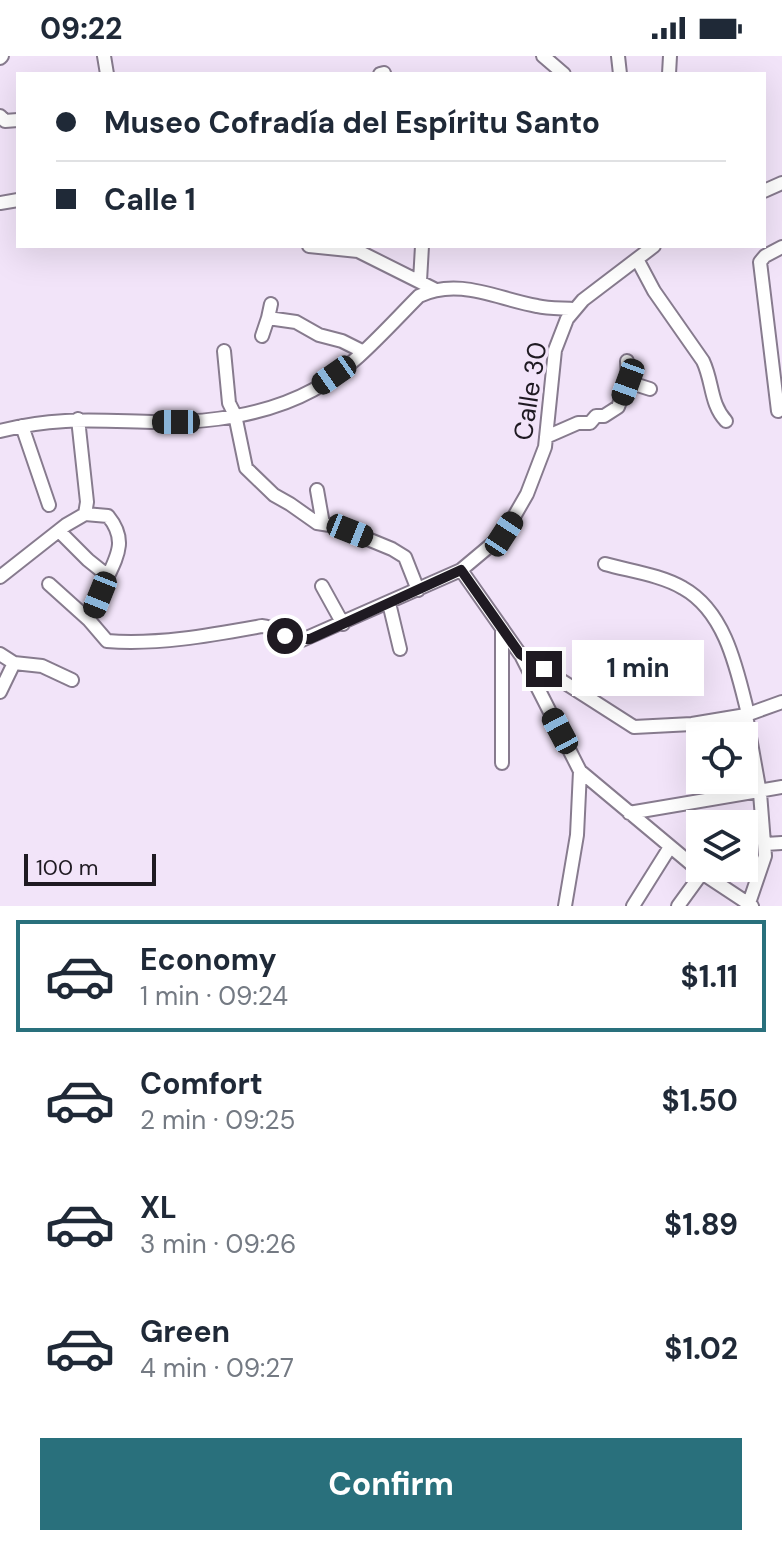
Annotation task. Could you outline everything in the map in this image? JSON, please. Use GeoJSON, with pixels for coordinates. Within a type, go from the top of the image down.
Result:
{"type":"FeatureCollection","features":[{"type":"Feature","properties":{"kind":"street"},"geometry":{"type":"LineString","coordinates":[[543,56],[562,72]]}},
{"type":"Feature","properties":{"kind":"street"},"geometry":{"type":"LineString","coordinates":[[778,411],[760,262],[782,247]]}},
{"type":"Feature","properties":{"kind":"street"},"geometry":{"type":"LineString","coordinates":[[329,248],[358,251],[434,289]]}},
{"type":"Feature","properties":{"kind":"street"},"geometry":{"type":"LineString","coordinates":[[420,281],[422,248]]}},
{"type":"Feature","properties":{"kind":"street","name":"Calle 30"},"geometry":{"type":"LineString","coordinates":[[89,620],[107,641],[140,642],[205,636],[262,626],[302,640],[461,570],[504,534],[527,494],[546,437],[555,350],[567,319],[583,300],[651,248]]}},
{"type":"Feature","properties":{"kind":"street"},"geometry":{"type":"LineString","coordinates":[[637,259],[654,291],[703,361],[713,401],[726,421]]}},
{"type":"Feature","properties":{"kind":"street"},"geometry":{"type":"LineString","coordinates":[[0,431],[78,419],[197,422],[271,406],[314,389],[362,351],[419,296],[434,289],[472,290],[540,307],[575,309]]}},
{"type":"Feature","properties":{"kind":"street"},"geometry":{"type":"LineString","coordinates":[[262,336],[271,304]]}},
{"type":"Feature","properties":{"kind":"street"},"geometry":{"type":"LineString","coordinates":[[268,318],[296,322],[319,335],[362,351]]}},
{"type":"Feature","properties":{"kind":"street"},"geometry":{"type":"LineString","coordinates":[[224,351],[229,403],[235,415],[246,468],[274,495],[317,523],[350,531],[405,557],[418,590]]}},
{"type":"Feature","properties":{"kind":"street"},"geometry":{"type":"LineString","coordinates":[[546,437],[578,423],[590,423],[596,416],[604,416],[618,407],[628,382],[627,361]]}},
{"type":"Feature","properties":{"kind":"street"},"geometry":{"type":"LineString","coordinates":[[628,382],[650,389]]}},
{"type":"Feature","properties":{"kind":"street"},"geometry":{"type":"LineString","coordinates":[[78,419],[87,502],[85,514]]}},
{"type":"Feature","properties":{"kind":"street"},"geometry":{"type":"LineString","coordinates":[[22,426],[49,505]]}},
{"type":"Feature","properties":{"kind":"street"},"geometry":{"type":"LineString","coordinates":[[317,490],[323,524]]}},
{"type":"Feature","properties":{"kind":"street"},"geometry":{"type":"LineString","coordinates":[[0,577],[85,514],[108,516],[119,535],[119,547],[89,620],[49,584]]}},
{"type":"Feature","properties":{"kind":"street"},"geometry":{"type":"LineString","coordinates":[[59,531],[108,576]]}},
{"type":"Feature","properties":{"kind":"street"},"geometry":{"type":"LineString","coordinates":[[605,564],[675,584],[705,604],[733,658],[747,714],[760,793],[765,856],[750,905],[716,882]]}},
{"type":"Feature","properties":{"kind":"street"},"geometry":{"type":"LineString","coordinates":[[461,570],[520,654],[580,771],[686,860]]}},
{"type":"Feature","properties":{"kind":"street"},"geometry":{"type":"LineString","coordinates":[[322,586],[343,624]]}},
{"type":"Feature","properties":{"kind":"street"},"geometry":{"type":"LineString","coordinates":[[389,603],[400,649]]}},
{"type":"Feature","properties":{"kind":"street"},"geometry":{"type":"LineString","coordinates":[[502,628],[502,763]]}},
{"type":"Feature","properties":{"kind":"street"},"geometry":{"type":"LineString","coordinates":[[0,654],[14,663],[42,666],[72,680]]}},
{"type":"Feature","properties":{"kind":"street"},"geometry":{"type":"LineString","coordinates":[[520,654],[634,727],[666,727],[747,714],[782,702]]}},
{"type":"Feature","properties":{"kind":"street"},"geometry":{"type":"LineString","coordinates":[[0,692],[14,663]]}},
{"type":"Feature","properties":{"kind":"street"},"geometry":{"type":"LineString","coordinates":[[565,906],[577,835],[580,771]]}},
{"type":"Feature","properties":{"kind":"street"},"geometry":{"type":"LineString","coordinates":[[629,813],[782,787]]}},
{"type":"Feature","properties":{"kind":"street"},"geometry":{"type":"LineString","coordinates":[[765,844],[782,843]]}},
{"type":"Feature","properties":{"kind":"street"},"geometry":{"type":"LineString","coordinates":[[633,906],[670,847]]}},
{"type":"Feature","properties":{"kind":"street"},"geometry":{"type":"LineString","coordinates":[[678,906],[695,882]]}},
{"type":"Feature","properties":{"kind":"route"},"geometry":{"type":"LineString","coordinates":[[285,636],[310,639],[461,570],[520,654],[544,669]]}}]}
